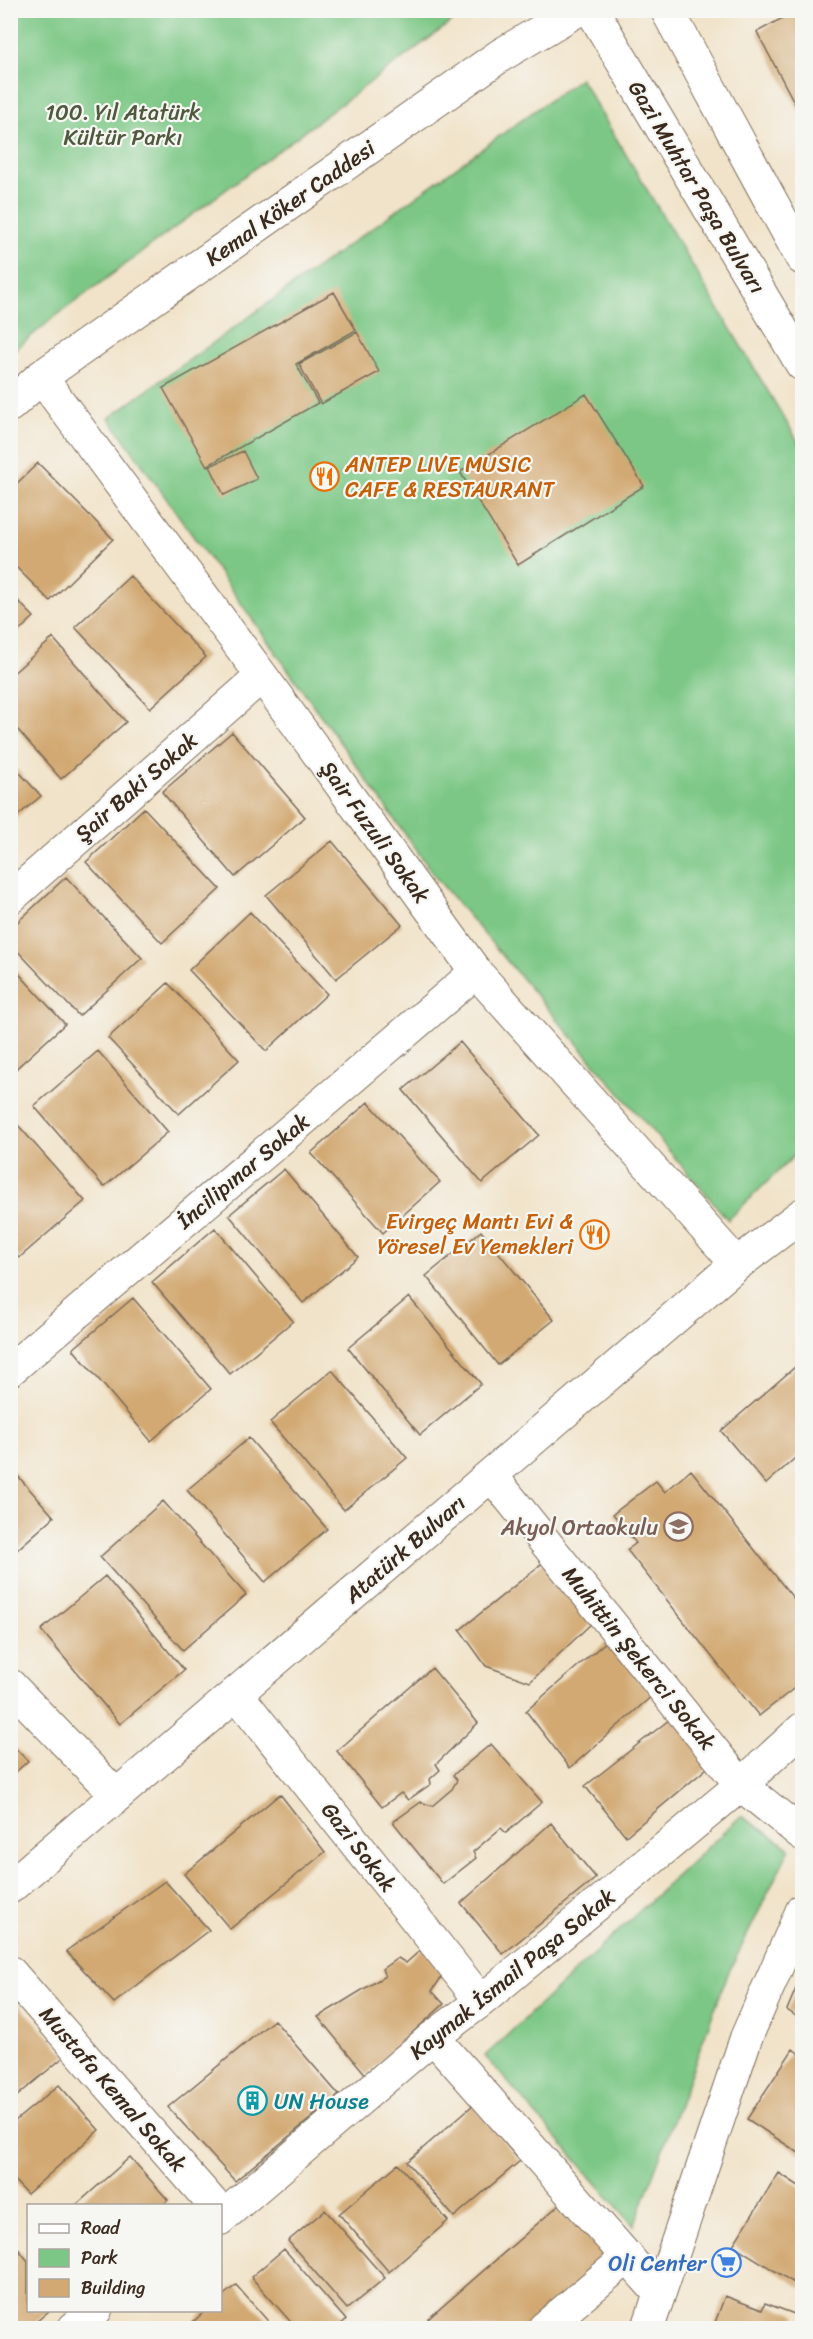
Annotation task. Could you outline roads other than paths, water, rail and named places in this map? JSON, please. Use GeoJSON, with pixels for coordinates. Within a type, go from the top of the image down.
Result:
{"type":"FeatureCollection","features":[{"type":"Feature","properties":{"kind":"main road","name":"Kemal Köker Caddesi"},"geometry":{"type":"LineString","coordinates":[[10,405],[41,377],[501,55],[577,10]]}},
{"type":"Feature","properties":{"kind":"main road","name":"Gazi Muhtar Paşa Bulvarı"},"geometry":{"type":"LineString","coordinates":[[592,10],[802,364]]}},
{"type":"Feature","properties":{"kind":"main road"},"geometry":{"type":"LineString","coordinates":[[667,10],[802,258]]}},
{"type":"Feature","properties":{"kind":"main road","name":"Atatürk Bulvarı"},"geometry":{"type":"LineString","coordinates":[[10,1887],[737,1264],[802,1215]]}},
{"type":"Feature","properties":{"kind":"street","name":"Şair Fuzuli Sokak"},"geometry":{"type":"LineString","coordinates":[[41,377],[262,676],[476,972],[737,1264]]}},
{"type":"Feature","properties":{"kind":"street","name":"Şair Baki Sokak"},"geometry":{"type":"LineString","coordinates":[[10,898],[262,676]]}},
{"type":"Feature","properties":{"kind":"street","name":"İncilipınar Sokak"},"geometry":{"type":"LineString","coordinates":[[10,1370],[476,972]]}},
{"type":"Feature","properties":{"kind":"street","name":"Muhittin Şekerci Sokak"},"geometry":{"type":"LineString","coordinates":[[491,1475],[741,1785],[802,1834]]}},
{"type":"Feature","properties":{"kind":"street"},"geometry":{"type":"LineString","coordinates":[[10,1684],[117,1796]]}},
{"type":"Feature","properties":{"kind":"street","name":"Gazi Sokak"},"geometry":{"type":"LineString","coordinates":[[236,1693],[481,2001]]}},
{"type":"Feature","properties":{"kind":"street","name":"Kaymak İsmail Paşa Sokak"},"geometry":{"type":"LineString","coordinates":[[222,2211],[433,2037],[481,2001],[741,1785],[802,1729]]}},
{"type":"Feature","properties":{"kind":"street"},"geometry":{"type":"LineString","coordinates":[[648,2328],[746,2038],[802,1910]]}},
{"type":"Feature","properties":{"kind":"street","name":"Mustafa Kemal Sokak"},"geometry":{"type":"LineString","coordinates":[[10,1972],[212,2204]]}},
{"type":"Feature","properties":{"kind":"street"},"geometry":{"type":"LineString","coordinates":[[433,2037],[658,2293]]}},
{"type":"Feature","properties":{"kind":"street"},"geometry":{"type":"LineString","coordinates":[[544,2328],[628,2257]]}},
{"type":"Feature","properties":{"kind":"street"},"geometry":{"type":"LineString","coordinates":[[74,2328],[94,2312]]}},
{"type":"Feature","properties":{"kind":"place","name":"ANTEP LIVE MUSIC CAFE & RESTAURANT"},"geometry":{"type":"Point","coordinates":[324,477]}},
{"type":"Feature","properties":{"kind":"place","name":"Evirgeç Mantı Evi & Yöresel Ev Yemekleri"},"geometry":{"type":"Point","coordinates":[594,1234]}},
{"type":"Feature","properties":{"kind":"place","name":"Akyol Ortaokulu"},"geometry":{"type":"Point","coordinates":[679,1527]}},
{"type":"Feature","properties":{"kind":"place","name":"UN House"},"geometry":{"type":"Point","coordinates":[253,2101]}},
{"type":"Feature","properties":{"kind":"place","name":"Oli Center"},"geometry":{"type":"Point","coordinates":[727,2263]}},
{"type":"Feature","properties":{"kind":"park label","name":"100. Yıl Atatürk Kültür Parkı"},"geometry":{"type":"Point","coordinates":[123,124]}}]}
